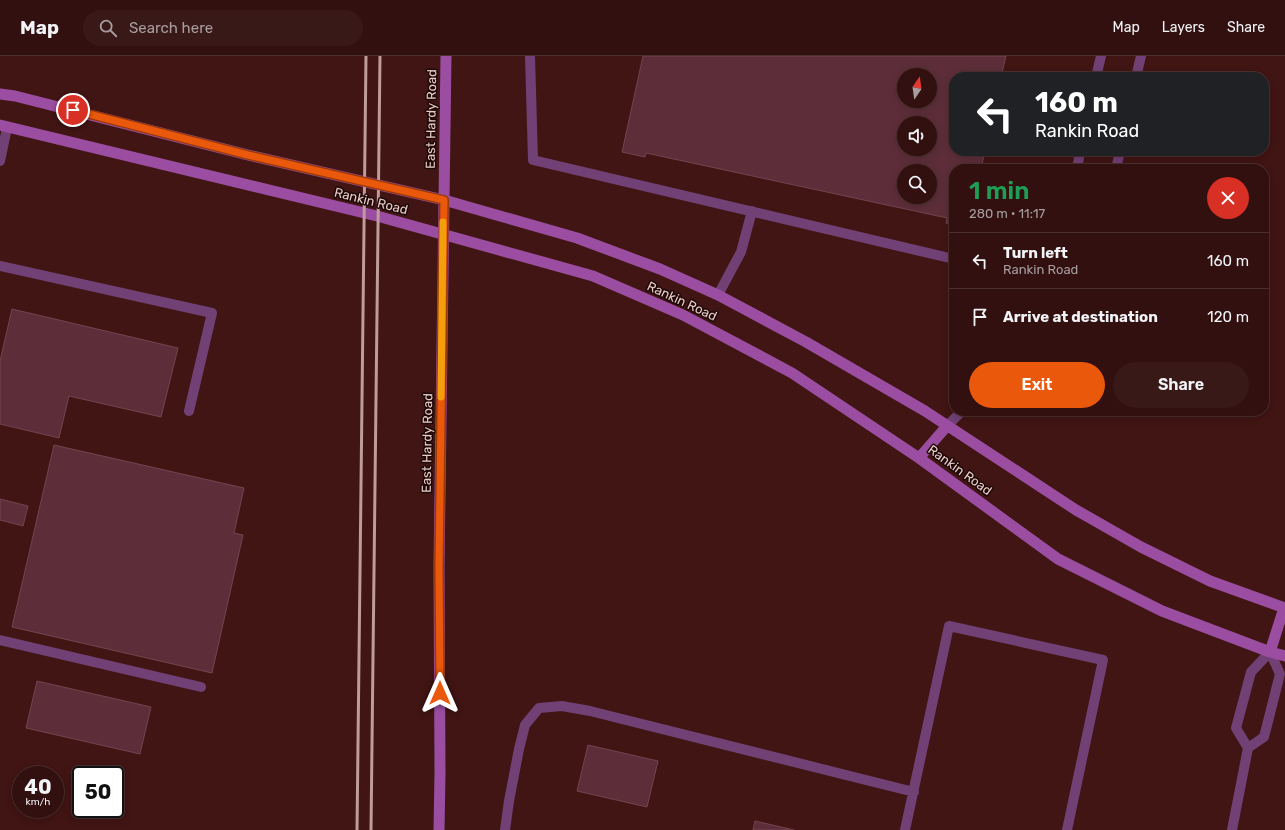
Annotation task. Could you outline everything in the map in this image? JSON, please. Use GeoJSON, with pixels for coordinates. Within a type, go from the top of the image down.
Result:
{"type":"FeatureCollection","features":[{"type":"Feature","properties":{"kind":"main road","name":"East Hardy Road"},"geometry":{"type":"LineString","coordinates":[[439,830],[439,566],[446,56]]}},
{"type":"Feature","properties":{"kind":"main road","name":"Rankin Road"},"geometry":{"type":"LineString","coordinates":[[0,94],[15,96],[248,155],[444,200],[577,238],[660,269],[718,295],[806,342],[925,411],[1076,510],[1141,547],[1210,581],[1284,608]]}},
{"type":"Feature","properties":{"kind":"main road","name":"Rankin Road"},"geometry":{"type":"LineString","coordinates":[[4,126],[377,216],[593,276],[683,315],[792,373],[919,458],[1058,559],[1162,611],[1270,652],[1285,656]]}},
{"type":"Feature","properties":{"kind":"main road"},"geometry":{"type":"LineString","coordinates":[[919,458],[947,426]]}},
{"type":"Feature","properties":{"kind":"main road"},"geometry":{"type":"LineString","coordinates":[[1270,652],[1284,608]]}},
{"type":"Feature","properties":{"kind":"lane"},"geometry":{"type":"LineString","coordinates":[[530,56],[533,160],[949,258]]}},
{"type":"Feature","properties":{"kind":"lane"},"geometry":{"type":"LineString","coordinates":[[1097,72],[1101,56]]}},
{"type":"Feature","properties":{"kind":"lane"},"geometry":{"type":"LineString","coordinates":[[1137,72],[1141,56]]}},
{"type":"Feature","properties":{"kind":"lane"},"geometry":{"type":"LineString","coordinates":[[0,161],[4,126]]}},
{"type":"Feature","properties":{"kind":"lane"},"geometry":{"type":"LineString","coordinates":[[718,295],[741,252],[752,211]]}},
{"type":"Feature","properties":{"kind":"lane"},"geometry":{"type":"LineString","coordinates":[[0,266],[212,313],[189,411]]}},
{"type":"Feature","properties":{"kind":"lane"},"geometry":{"type":"LineString","coordinates":[[947,426],[957,416]]}},
{"type":"Feature","properties":{"kind":"lane"},"geometry":{"type":"LineString","coordinates":[[905,830],[949,626],[1104,660],[1067,830]]}},
{"type":"Feature","properties":{"kind":"lane"},"geometry":{"type":"LineString","coordinates":[[0,640],[201,687]]}},
{"type":"Feature","properties":{"kind":"lane"},"geometry":{"type":"LineString","coordinates":[[1232,830],[1248,748],[1236,728],[1251,672],[1270,652],[1280,674],[1264,737],[1248,748]]}},
{"type":"Feature","properties":{"kind":"lane"},"geometry":{"type":"LineString","coordinates":[[505,830],[509,800],[525,726],[539,708],[562,706],[590,711],[914,792]]}},
{"type":"Feature","properties":{"kind":"building"},"geometry":{"type":"Polygon","coordinates":[[[643,56],[1006,56],[1002,72],[949,72],[949,156],[984,156],[982,164],[949,164],[949,224],[946,223],[947,218],[646,153],[645,157],[622,152],[643,56]]]}},
{"type":"Feature","properties":{"kind":"building"},"geometry":{"type":"Polygon","coordinates":[[[12,309],[178,348],[161,417],[69,396],[59,438],[0,424],[0,361],[12,309]]]}},
{"type":"Feature","properties":{"kind":"building"},"geometry":{"type":"Polygon","coordinates":[[[54,445],[244,488],[234,533],[243,535],[212,673],[12,627],[54,445]]]}},
{"type":"Feature","properties":{"kind":"building"},"geometry":{"type":"Polygon","coordinates":[[[0,499],[28,506],[23,526],[0,520],[0,499]]]}},
{"type":"Feature","properties":{"kind":"building"},"geometry":{"type":"Polygon","coordinates":[[[37,681],[151,707],[140,754],[26,728],[37,681]]]}},
{"type":"Feature","properties":{"kind":"building"},"geometry":{"type":"Polygon","coordinates":[[[588,745],[658,761],[647,807],[577,791],[588,745]]]}},
{"type":"Feature","properties":{"kind":"building"},"geometry":{"type":"Polygon","coordinates":[[[755,821],[794,830],[753,830],[755,821]]]}},
{"type":"Feature","properties":{"kind":"railway"},"geometry":{"type":"LineString","coordinates":[[357,830],[366,56]]}},
{"type":"Feature","properties":{"kind":"railway"},"geometry":{"type":"LineString","coordinates":[[371,830],[380,56]]}},
{"type":"Feature","properties":{"kind":"slow traffic"},"geometry":{"type":"LineString","coordinates":[[441,397],[443,222]]}},
{"type":"Feature","properties":{"kind":"route"},"geometry":{"type":"LineString","coordinates":[[73,110],[248,155],[444,200],[439,566],[440,693]]}}]}
